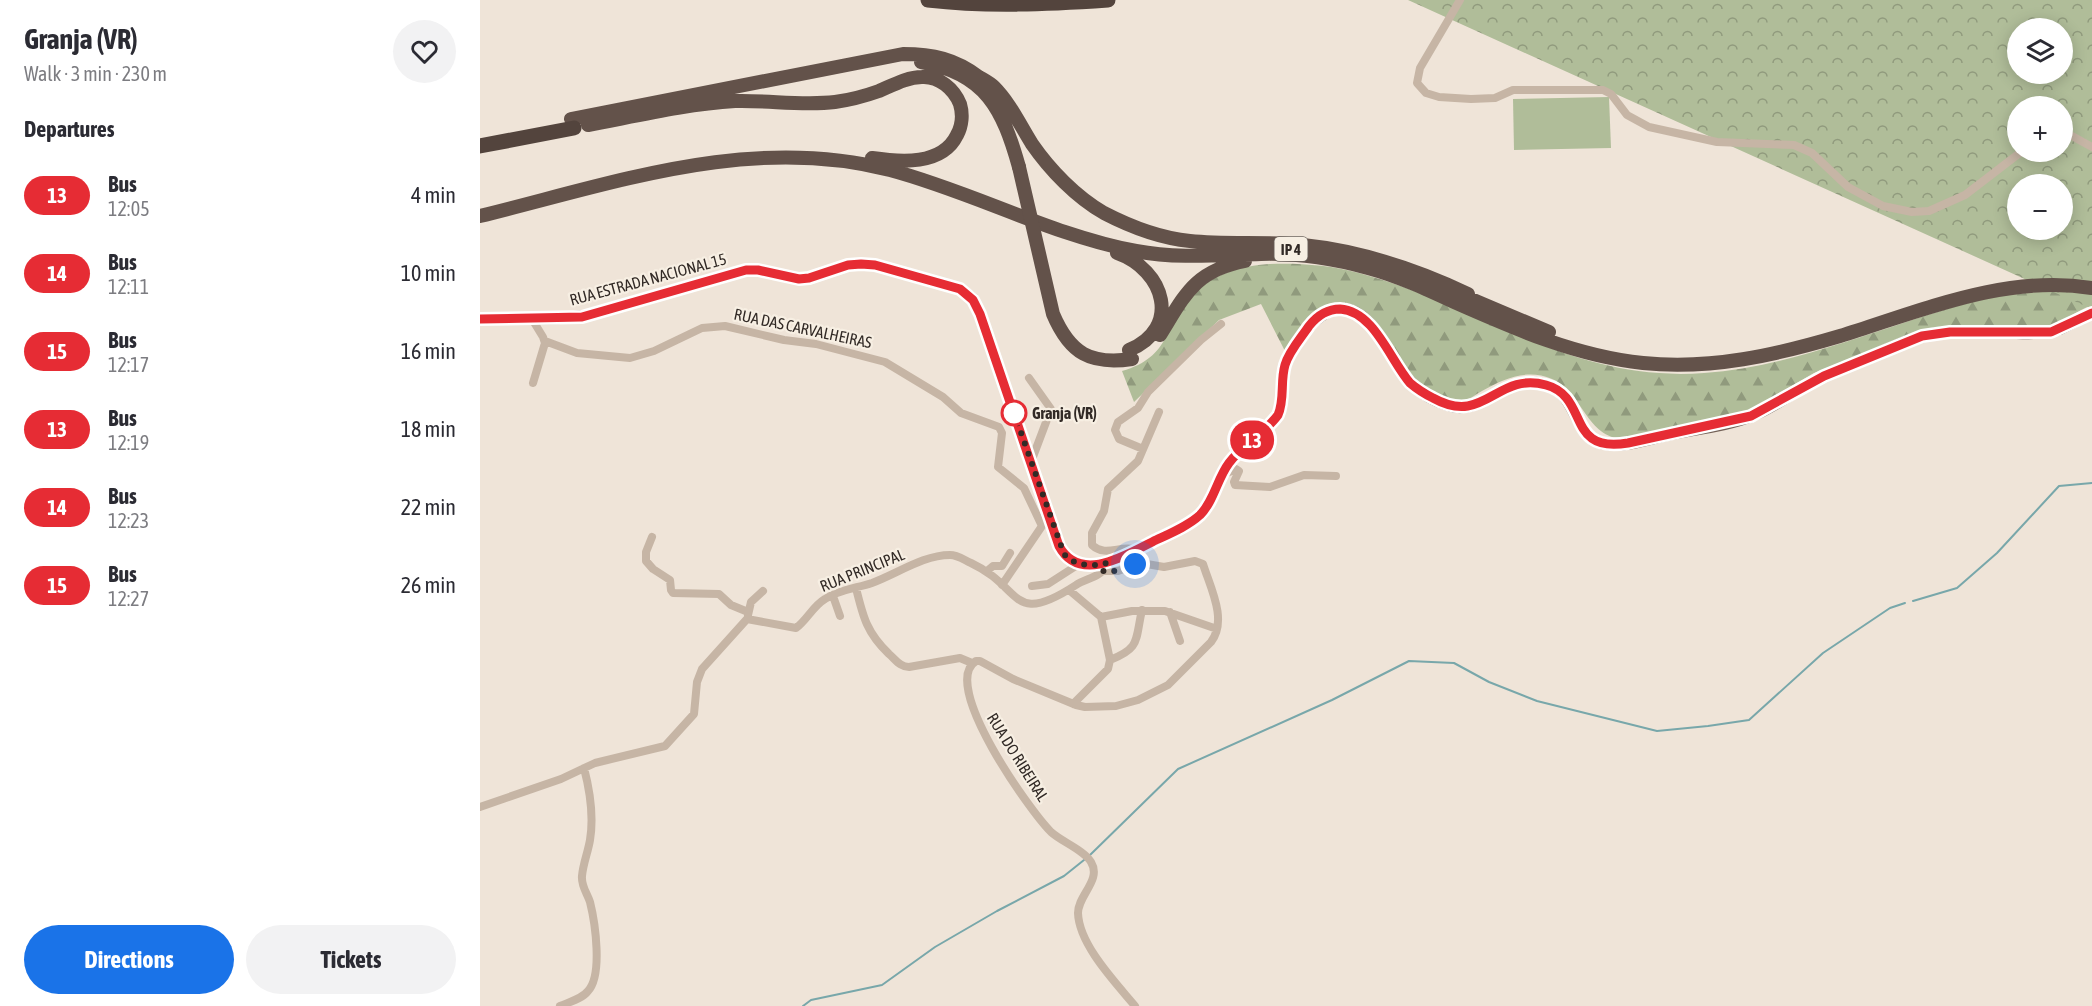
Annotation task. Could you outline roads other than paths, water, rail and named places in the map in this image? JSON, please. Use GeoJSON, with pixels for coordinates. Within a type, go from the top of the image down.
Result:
{"type":"FeatureCollection","features":[{"type":"Feature","properties":{"kind":"highway"},"geometry":{"type":"LineString","coordinates":[[928,0],[960,3],[1040,4],[1108,0]]}},
{"type":"Feature","properties":{"kind":"highway"},"geometry":{"type":"LineString","coordinates":[[480,146],[572,123],[903,54],[944,57],[964,66],[994,86],[1049,166],[1070,188],[1101,211],[1125,223],[1144,231],[1190,241],[1290,244],[1365,255],[1424,275],[1539,328]]}},
{"type":"Feature","properties":{"kind":"highway"},"geometry":{"type":"LineString","coordinates":[[675,109],[718,97],[902,63],[922,62],[960,74],[980,88],[997,108],[1008,128],[1023,169]]}},
{"type":"Feature","properties":{"kind":"highway"},"geometry":{"type":"LineString","coordinates":[[480,136],[736,101],[804,104],[848,100],[923,76],[946,84],[956,96],[961,107],[960,130],[949,146],[934,156],[915,161],[800,151],[760,150],[685,158],[618,176]]}},
{"type":"Feature","properties":{"kind":"highway"},"geometry":{"type":"LineString","coordinates":[[985,81],[1004,106],[1014,126],[1053,314],[1059,329],[1073,346],[1087,356],[1104,361],[1149,349],[1159,338],[1187,291],[1215,270],[1243,261],[1301,257]]}},
{"type":"Feature","properties":{"kind":"highway","name":"IP 4"},"geometry":{"type":"LineString","coordinates":[[480,208],[674,163],[751,154],[834,156],[872,162],[974,192],[1100,237],[1139,246],[1181,249],[1300,249],[1369,261],[1421,278],[1590,349],[1646,357],[1712,358],[1771,349],[1951,294],[2004,282],[2048,279],[2092,282]]}},
{"type":"Feature","properties":{"kind":"highway","name":"IP 4"},"geometry":{"type":"LineString","coordinates":[[480,216],[717,160],[798,157],[847,162],[888,170],[969,196],[1069,233],[1123,249],[1150,254],[1188,256],[1264,254],[1301,257],[1368,268],[1408,282],[1518,330],[1588,355],[1645,363],[1712,364],[1773,355],[1952,300],[2005,288],[2048,285],[2092,288]]}},
{"type":"Feature","properties":{"kind":"highway"},"geometry":{"type":"LineString","coordinates":[[969,196],[1067,236],[1125,256],[1142,265],[1155,282],[1162,306],[1160,318],[1152,334],[1131,354]]}},
{"type":"Feature","properties":{"kind":"main road","name":"RUA ESTRADA NACIONAL 15"},"geometry":{"type":"LineString","coordinates":[[480,319],[572,318],[591,315],[749,269],[799,279],[848,265],[869,264],[949,284],[965,292],[976,304],[1059,546],[1067,557],[1079,564]]}},
{"type":"Feature","properties":{"kind":"main road"},"geometry":{"type":"LineString","coordinates":[[1079,564],[1105,567],[1198,517],[1208,504],[1221,475],[1238,452],[1278,415],[1282,403],[1285,366],[1301,338],[1315,319],[1324,312],[1336,309],[1352,312],[1371,324],[1410,383],[1439,401],[1456,408],[1469,407],[1512,386],[1532,383],[1546,385],[1556,389],[1566,398],[1583,430],[1591,439],[1602,444],[1618,445],[1751,416],[1824,376],[1922,336],[1950,332],[2051,332],[2092,313]]}},
{"type":"Feature","properties":{"kind":"street"},"geometry":{"type":"LineString","coordinates":[[1460,0],[1420,68],[1417,83],[1426,93],[1439,97],[1495,98],[1514,90],[1603,90],[1611,94],[1627,115],[1649,127],[1717,142],[1794,145],[1812,153],[1848,188],[1883,206],[1912,212],[1929,211],[1965,195],[2008,162]]}},
{"type":"Feature","properties":{"kind":"street"},"geometry":{"type":"LineString","coordinates":[[2073,137],[2092,147]]}},
{"type":"Feature","properties":{"kind":"street"},"geometry":{"type":"LineString","coordinates":[[532,319],[545,341],[533,382]]}},
{"type":"Feature","properties":{"kind":"street"},"geometry":{"type":"LineString","coordinates":[[1143,449],[1119,440],[1115,433],[1116,425],[1122,418],[1138,408],[1148,392],[1201,340],[1221,324]]}},
{"type":"Feature","properties":{"kind":"street","name":"RUA DAS CARVALHEIRAS"},"geometry":{"type":"LineString","coordinates":[[545,341],[577,352],[630,358],[650,353],[702,328],[718,325],[784,340],[814,343],[885,362],[947,400],[961,413],[999,428],[1002,435],[998,467],[1024,488],[1042,526]]}},
{"type":"Feature","properties":{"kind":"street"},"geometry":{"type":"LineString","coordinates":[[1029,378],[1051,409],[1031,462]]}},
{"type":"Feature","properties":{"kind":"street"},"geometry":{"type":"LineString","coordinates":[[1137,550],[1125,547],[1103,551],[1094,547],[1091,539],[1093,530],[1104,511],[1108,489],[1136,463],[1159,412]]}},
{"type":"Feature","properties":{"kind":"street"},"geometry":{"type":"LineString","coordinates":[[1221,475],[1236,469],[1239,471],[1235,485],[1269,487],[1304,475],[1336,476]]}},
{"type":"Feature","properties":{"kind":"street"},"geometry":{"type":"LineString","coordinates":[[1002,585],[1042,526],[1036,501],[1040,488]]}},
{"type":"Feature","properties":{"kind":"street"},"geometry":{"type":"LineString","coordinates":[[652,537],[646,552],[646,561],[655,571],[670,580],[672,592],[676,595],[685,592],[719,594],[731,605],[748,615]]}},
{"type":"Feature","properties":{"kind":"street"},"geometry":{"type":"LineString","coordinates":[[987,571],[993,566],[1002,566],[1010,552]]}},
{"type":"Feature","properties":{"kind":"street","name":"RUA PRINCIPAL"},"geometry":{"type":"LineString","coordinates":[[748,615],[796,628],[823,600],[930,559],[945,556],[958,556],[987,571],[1017,599],[1031,604],[1046,602],[1105,567],[1118,571],[1138,564],[1164,567],[1200,562],[1217,610],[1217,629]]}},
{"type":"Feature","properties":{"kind":"street"},"geometry":{"type":"LineString","coordinates":[[1032,586],[1048,584],[1079,564]]}},
{"type":"Feature","properties":{"kind":"street"},"geometry":{"type":"LineString","coordinates":[[856,588],[863,618],[869,630],[879,644],[902,666],[909,667],[960,658],[972,663],[982,662],[1008,676],[1085,707],[1122,705],[1165,687],[1211,642],[1217,629],[1170,612],[1132,610],[1101,617]]}},
{"type":"Feature","properties":{"kind":"street"},"geometry":{"type":"LineString","coordinates":[[1069,590],[1101,617],[1110,660],[1108,669],[1073,704]]}},
{"type":"Feature","properties":{"kind":"street"},"geometry":{"type":"LineString","coordinates":[[480,807],[561,779],[606,759],[665,746],[694,714],[697,682],[702,669],[748,615],[752,600],[763,591]]}},
{"type":"Feature","properties":{"kind":"street"},"geometry":{"type":"LineString","coordinates":[[832,596],[840,616]]}},
{"type":"Feature","properties":{"kind":"street"},"geometry":{"type":"LineString","coordinates":[[1110,660],[1133,648],[1142,610]]}},
{"type":"Feature","properties":{"kind":"street"},"geometry":{"type":"LineString","coordinates":[[1170,612],[1180,641]]}},
{"type":"Feature","properties":{"kind":"street","name":"RUA DO RIBEIRAL"},"geometry":{"type":"LineString","coordinates":[[972,663],[968,675],[971,704],[986,740],[1047,828],[1092,864],[1093,878],[1079,907],[1081,925],[1087,940],[1108,974],[1135,1006]]}},
{"type":"Feature","properties":{"kind":"street"},"geometry":{"type":"LineString","coordinates":[[560,1006],[587,992],[593,983],[596,963],[590,906],[582,878],[591,824],[584,768]]}},
{"type":"Feature","properties":{"kind":"waterway"},"geometry":{"type":"LineString","coordinates":[[1913,601],[1957,588],[1997,553],[2059,486],[2092,483]]}},
{"type":"Feature","properties":{"kind":"waterway"},"geometry":{"type":"LineString","coordinates":[[1090,855],[1178,769],[1332,700],[1409,661],[1454,663],[1489,682],[1537,701],[1657,731],[1708,726],[1749,720],[1823,653],[1890,608],[1905,603]]}},
{"type":"Feature","properties":{"kind":"waterway"},"geometry":{"type":"LineString","coordinates":[[803,1006],[811,1000],[882,985],[935,947],[1064,876],[1084,860]]}},
{"type":"Feature","properties":{"kind":"place","name":"Granja (VR)"},"geometry":{"type":"Point","coordinates":[1014,413]}}]}
